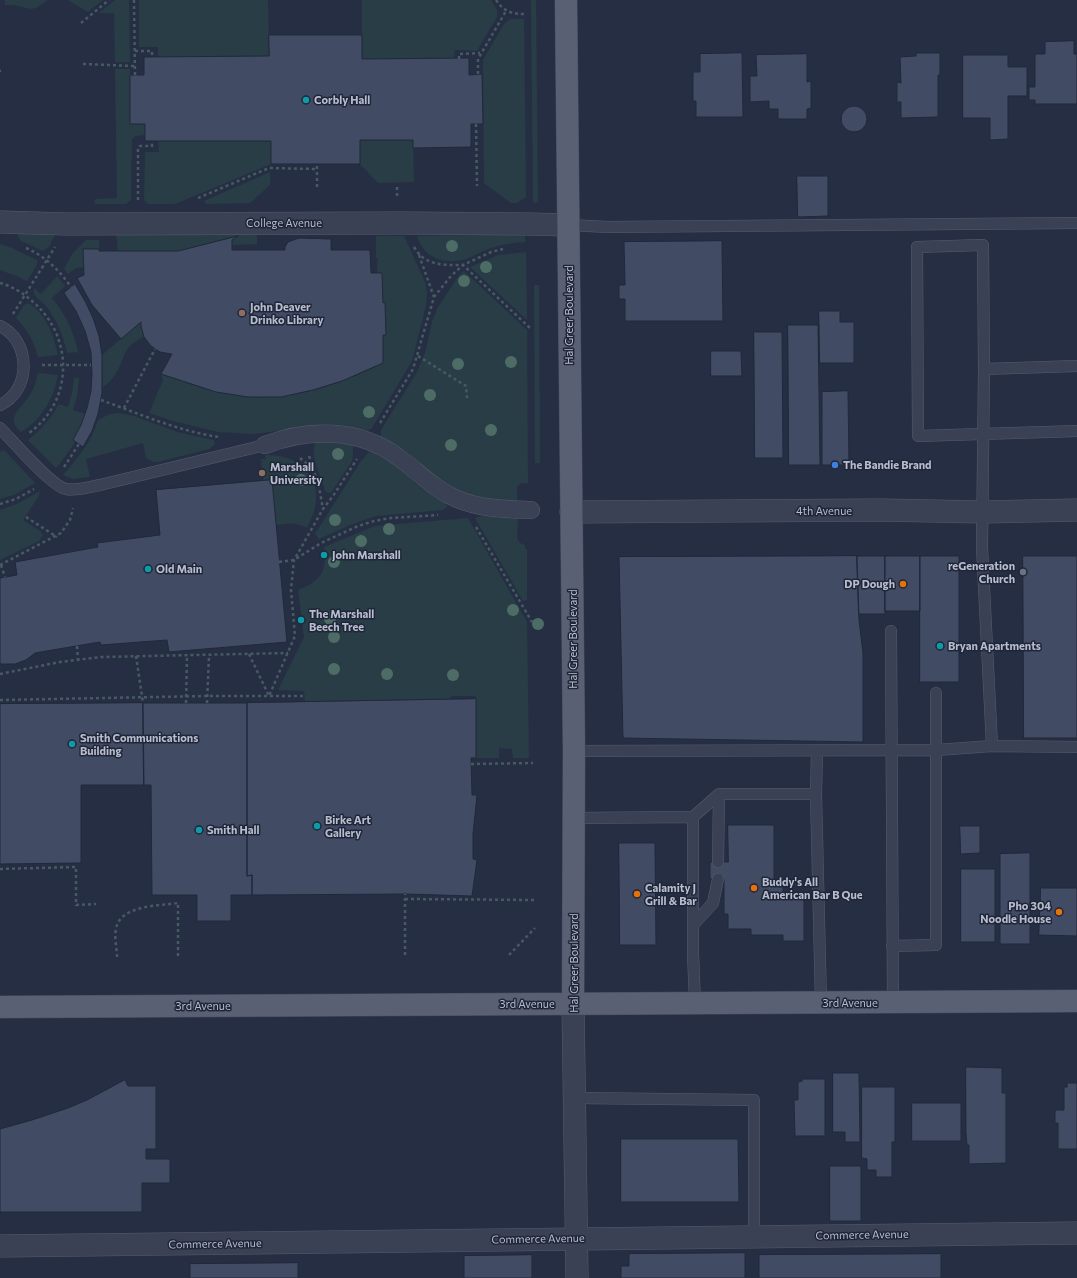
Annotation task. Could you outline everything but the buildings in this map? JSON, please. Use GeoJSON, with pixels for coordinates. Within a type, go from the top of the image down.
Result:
{"type":"FeatureCollection","features":[{"type":"Feature","properties":{"kind":"main road","name":"Hal Greer Boulevard"},"geometry":{"type":"LineString","coordinates":[[566,0],[574,751],[573,1004]]}},
{"type":"Feature","properties":{"kind":"main road","name":"3rd Avenue"},"geometry":{"type":"LineString","coordinates":[[0,1007],[1077,1001]]}},
{"type":"Feature","properties":{"kind":"street","name":"College Avenue"},"geometry":{"type":"LineString","coordinates":[[0,222],[74,224],[411,223],[569,225]]}},
{"type":"Feature","properties":{"kind":"street"},"geometry":{"type":"LineString","coordinates":[[265,445],[309,434],[340,434],[356,437],[368,441],[396,456],[437,489],[469,508],[531,510]]}},
{"type":"Feature","properties":{"kind":"street","name":"4th Avenue"},"geometry":{"type":"LineString","coordinates":[[571,512],[880,510],[984,512],[1077,510]]}},
{"type":"Feature","properties":{"kind":"street","name":"Hal Greer Boulevard"},"geometry":{"type":"LineString","coordinates":[[573,1004],[578,1238],[577,1278]]}},
{"type":"Feature","properties":{"kind":"street","name":"Commerce Avenue"},"geometry":{"type":"LineString","coordinates":[[0,1246],[1077,1233]]}},
{"type":"Feature","properties":{"kind":"lane"},"geometry":{"type":"LineString","coordinates":[[569,225],[608,227],[1077,223]]}},
{"type":"Feature","properties":{"kind":"lane"},"geometry":{"type":"LineString","coordinates":[[992,746],[982,547],[984,512],[984,433],[984,369],[983,245],[917,247],[918,436],[984,433],[1077,431]]}},
{"type":"Feature","properties":{"kind":"lane"},"geometry":{"type":"LineString","coordinates":[[0,405],[16,392],[22,379],[25,365],[22,351],[16,338],[3,327]]}},
{"type":"Feature","properties":{"kind":"lane"},"geometry":{"type":"LineString","coordinates":[[984,369],[1077,366]]}},
{"type":"Feature","properties":{"kind":"lane"},"geometry":{"type":"LineString","coordinates":[[0,428],[50,479],[66,489],[78,489],[265,445]]}},
{"type":"Feature","properties":{"kind":"lane"},"geometry":{"type":"LineString","coordinates":[[891,631],[893,1002]]}},
{"type":"Feature","properties":{"kind":"lane"},"geometry":{"type":"LineString","coordinates":[[892,946],[936,945],[936,693]]}},
{"type":"Feature","properties":{"kind":"lane"},"geometry":{"type":"LineString","coordinates":[[574,751],[937,750],[992,746],[1077,748]]}},
{"type":"Feature","properties":{"kind":"lane"},"geometry":{"type":"LineString","coordinates":[[817,750],[816,794],[821,1003]]}},
{"type":"Feature","properties":{"kind":"lane"},"geometry":{"type":"LineString","coordinates":[[574,818],[693,817],[719,794],[816,794]]}},
{"type":"Feature","properties":{"kind":"lane"},"geometry":{"type":"LineString","coordinates":[[718,862],[719,794]]}},
{"type":"Feature","properties":{"kind":"lane"},"geometry":{"type":"LineString","coordinates":[[693,817],[694,1003]]}},
{"type":"Feature","properties":{"kind":"lane"},"geometry":{"type":"LineString","coordinates":[[693,924],[714,903],[718,879]]}},
{"type":"Feature","properties":{"kind":"lane"},"geometry":{"type":"LineString","coordinates":[[575,1098],[754,1100],[754,1236]]}},
{"type":"Feature","properties":{"kind":"path"},"geometry":{"type":"LineString","coordinates":[[81,23],[109,0]]}},
{"type":"Feature","properties":{"kind":"path"},"geometry":{"type":"LineString","coordinates":[[134,0],[135,75]]}},
{"type":"Feature","properties":{"kind":"path"},"geometry":{"type":"LineString","coordinates":[[496,0],[506,11],[511,14],[527,14]]}},
{"type":"Feature","properties":{"kind":"path"},"geometry":{"type":"LineString","coordinates":[[478,74],[478,59],[506,11]]}},
{"type":"Feature","properties":{"kind":"path"},"geometry":{"type":"LineString","coordinates":[[135,51],[152,51],[152,57]]}},
{"type":"Feature","properties":{"kind":"path"},"geometry":{"type":"LineString","coordinates":[[459,59],[459,54],[481,53]]}},
{"type":"Feature","properties":{"kind":"path"},"geometry":{"type":"LineString","coordinates":[[83,64],[134,66]]}},
{"type":"Feature","properties":{"kind":"path"},"geometry":{"type":"LineString","coordinates":[[476,124],[477,186]]}},
{"type":"Feature","properties":{"kind":"path"},"geometry":{"type":"LineString","coordinates":[[138,200],[138,148],[140,146],[152,146],[152,141]]}},
{"type":"Feature","properties":{"kind":"path"},"geometry":{"type":"LineString","coordinates":[[317,164],[317,187]]}},
{"type":"Feature","properties":{"kind":"path"},"geometry":{"type":"LineString","coordinates":[[197,199],[269,168],[317,169]]}},
{"type":"Feature","properties":{"kind":"path"},"geometry":{"type":"LineString","coordinates":[[3,327],[47,260],[74,224]]}},
{"type":"Feature","properties":{"kind":"path"},"geometry":{"type":"LineString","coordinates":[[20,245],[32,250],[47,260],[71,287]]}},
{"type":"Feature","properties":{"kind":"path"},"geometry":{"type":"LineString","coordinates":[[413,245],[418,254],[434,297]]}},
{"type":"Feature","properties":{"kind":"path"},"geometry":{"type":"LineString","coordinates":[[269,696],[295,636],[291,590],[294,560],[323,509],[333,496],[414,369],[434,297],[451,276],[463,265],[491,252],[508,249]]}},
{"type":"Feature","properties":{"kind":"path"},"geometry":{"type":"LineString","coordinates":[[418,254],[426,260],[435,263],[463,265],[530,329]]}},
{"type":"Feature","properties":{"kind":"path"},"geometry":{"type":"LineString","coordinates":[[0,283],[25,295],[38,306],[51,321],[58,336],[63,353],[64,365],[60,387],[55,402],[48,414],[38,426],[23,437]]}},
{"type":"Feature","properties":{"kind":"path"},"geometry":{"type":"LineString","coordinates":[[124,408],[155,349]]}},
{"type":"Feature","properties":{"kind":"path"},"geometry":{"type":"LineString","coordinates":[[418,356],[466,386],[467,398]]}},
{"type":"Feature","properties":{"kind":"path"},"geometry":{"type":"LineString","coordinates":[[37,365],[92,365]]}},
{"type":"Feature","properties":{"kind":"path"},"geometry":{"type":"LineString","coordinates":[[101,400],[147,417]]}},
{"type":"Feature","properties":{"kind":"path"},"geometry":{"type":"LineString","coordinates":[[309,434],[309,458],[320,487],[323,509]]}},
{"type":"Feature","properties":{"kind":"path"},"geometry":{"type":"LineString","coordinates":[[0,504],[16,499],[32,491],[50,479],[63,468],[79,444]]}},
{"type":"Feature","properties":{"kind":"path"},"geometry":{"type":"LineString","coordinates":[[279,562],[294,560],[321,543],[358,526],[374,521],[469,508],[532,622]]}},
{"type":"Feature","properties":{"kind":"path"},"geometry":{"type":"LineString","coordinates":[[26,517],[57,537]]}},
{"type":"Feature","properties":{"kind":"path"},"geometry":{"type":"LineString","coordinates":[[5,578],[1,565],[57,537],[70,520]]}},
{"type":"Feature","properties":{"kind":"path"},"geometry":{"type":"LineString","coordinates":[[77,646],[78,660]]}},
{"type":"Feature","properties":{"kind":"path"},"geometry":{"type":"LineString","coordinates":[[0,674],[60,662],[101,657],[209,656],[288,653]]}},
{"type":"Feature","properties":{"kind":"path"},"geometry":{"type":"LineString","coordinates":[[248,654],[269,696]]}},
{"type":"Feature","properties":{"kind":"path"},"geometry":{"type":"LineString","coordinates":[[136,656],[143,703]]}},
{"type":"Feature","properties":{"kind":"path"},"geometry":{"type":"LineString","coordinates":[[186,703],[187,656]]}},
{"type":"Feature","properties":{"kind":"path"},"geometry":{"type":"LineString","coordinates":[[207,703],[209,656]]}},
{"type":"Feature","properties":{"kind":"path"},"geometry":{"type":"LineString","coordinates":[[0,700],[207,696],[303,696]]}},
{"type":"Feature","properties":{"kind":"path"},"geometry":{"type":"LineString","coordinates":[[471,764],[533,763]]}},
{"type":"Feature","properties":{"kind":"path"},"geometry":{"type":"LineString","coordinates":[[0,868],[76,867],[76,905],[96,904]]}},
{"type":"Feature","properties":{"kind":"path"},"geometry":{"type":"LineString","coordinates":[[405,894],[405,954]]}},
{"type":"Feature","properties":{"kind":"path"},"geometry":{"type":"LineString","coordinates":[[405,899],[535,900]]}},
{"type":"Feature","properties":{"kind":"path"},"geometry":{"type":"LineString","coordinates":[[117,957],[115,931],[117,924],[126,913],[143,907],[178,903],[178,957]]}},
{"type":"Feature","properties":{"kind":"path"},"geometry":{"type":"LineString","coordinates":[[509,955],[535,928]]}},
{"type":"Feature","properties":{"kind":"shaded area"},"geometry":{"type":"Polygon","coordinates":[[[5,0],[48,0],[36,8],[31,9],[14,5],[5,5],[5,0]]]}},
{"type":"Feature","properties":{"kind":"shaded area"},"geometry":{"type":"Polygon","coordinates":[[[68,0],[103,0],[88,12],[68,0]]]}},
{"type":"Feature","properties":{"kind":"shaded area"},"geometry":{"type":"Polygon","coordinates":[[[115,0],[129,0],[130,62],[115,62],[114,13],[99,13],[115,0]]]}},
{"type":"Feature","properties":{"kind":"shaded area"},"geometry":{"type":"Polygon","coordinates":[[[139,0],[268,0],[269,56],[158,57],[158,47],[139,47],[139,0]]]}},
{"type":"Feature","properties":{"kind":"shaded area"},"geometry":{"type":"Polygon","coordinates":[[[362,0],[491,0],[497,10],[497,17],[477,51],[455,50],[454,58],[362,59],[362,0]]]}},
{"type":"Feature","properties":{"kind":"shaded area"},"geometry":{"type":"Polygon","coordinates":[[[531,0],[536,0],[538,202],[533,203],[531,0]]]}},
{"type":"Feature","properties":{"kind":"shaded area"},"geometry":{"type":"Polygon","coordinates":[[[510,19],[524,19],[526,197],[517,203],[511,203],[484,183],[483,60],[504,24],[510,19]]]}},
{"type":"Feature","properties":{"kind":"shaded area"},"geometry":{"type":"Polygon","coordinates":[[[115,69],[130,69],[130,124],[145,124],[145,135],[135,136],[132,139],[131,200],[126,204],[95,204],[94,200],[96,199],[117,198],[115,69]]]}},
{"type":"Feature","properties":{"kind":"shaded area"},"geometry":{"type":"Polygon","coordinates":[[[360,140],[413,140],[414,182],[378,183],[360,164],[360,140]]]}},
{"type":"Feature","properties":{"kind":"shaded area"},"geometry":{"type":"Polygon","coordinates":[[[158,141],[271,141],[271,164],[175,204],[148,204],[144,200],[145,152],[159,152],[158,141]]]}},
{"type":"Feature","properties":{"kind":"shaded area"},"geometry":{"type":"Polygon","coordinates":[[[270,172],[270,185],[250,203],[207,204],[204,201],[270,172]]]}},
{"type":"Feature","properties":{"kind":"shaded area"},"geometry":{"type":"Polygon","coordinates":[[[56,233],[49,247],[43,251],[21,241],[18,236],[18,234],[56,233]]]}},
{"type":"Feature","properties":{"kind":"shaded area"},"geometry":{"type":"Polygon","coordinates":[[[116,233],[255,234],[257,236],[257,244],[232,245],[232,240],[236,236],[178,251],[118,251],[116,233]]]}},
{"type":"Feature","properties":{"kind":"shaded area"},"geometry":{"type":"Polygon","coordinates":[[[525,234],[525,242],[488,249],[458,261],[442,260],[430,255],[424,250],[417,236],[525,234]]]}},
{"type":"Feature","properties":{"kind":"shaded area"},"geometry":{"type":"Polygon","coordinates":[[[376,236],[404,236],[425,282],[427,293],[426,306],[412,361],[372,428],[367,431],[339,425],[326,424],[254,434],[218,432],[173,421],[149,413],[163,380],[161,374],[216,392],[238,396],[281,396],[323,388],[363,373],[383,363],[383,335],[386,335],[385,303],[383,303],[382,273],[377,273],[378,258],[376,258],[376,236]]]}},
{"type":"Feature","properties":{"kind":"shaded area"},"geometry":{"type":"Polygon","coordinates":[[[86,240],[99,240],[99,249],[83,249],[84,267],[76,268],[68,274],[64,269],[72,254],[86,240]]]}},
{"type":"Feature","properties":{"kind":"shaded area"},"geometry":{"type":"Polygon","coordinates":[[[0,244],[37,260],[37,265],[27,281],[0,270],[0,244]]]}},
{"type":"Feature","properties":{"kind":"shaded area"},"geometry":{"type":"Polygon","coordinates":[[[526,252],[527,320],[470,267],[498,255],[526,252]]]}},
{"type":"Feature","properties":{"kind":"shaded area"},"geometry":{"type":"Polygon","coordinates":[[[464,271],[527,330],[528,483],[522,483],[517,486],[517,501],[497,500],[458,490],[440,480],[409,453],[381,436],[381,430],[417,372],[425,353],[432,322],[437,309],[459,275],[464,271]]]}},
{"type":"Feature","properties":{"kind":"shaded area"},"geometry":{"type":"Polygon","coordinates":[[[57,276],[65,286],[52,298],[68,323],[78,352],[67,353],[64,340],[56,322],[49,310],[34,294],[34,288],[41,294],[57,276]]]}},
{"type":"Feature","properties":{"kind":"shaded area"},"geometry":{"type":"Polygon","coordinates":[[[534,285],[539,285],[540,463],[535,463],[534,285]]]}},
{"type":"Feature","properties":{"kind":"shaded area"},"geometry":{"type":"Polygon","coordinates":[[[28,303],[40,313],[44,319],[54,340],[58,355],[38,357],[30,336],[16,318],[24,305],[28,303]]]}},
{"type":"Feature","properties":{"kind":"shaded area"},"geometry":{"type":"Polygon","coordinates":[[[141,322],[144,337],[128,348],[115,375],[103,387],[102,355],[141,322]]]}},
{"type":"Feature","properties":{"kind":"shaded area"},"geometry":{"type":"Polygon","coordinates":[[[38,373],[58,375],[56,384],[50,401],[41,415],[21,432],[16,427],[14,417],[32,391],[38,373]]]}},
{"type":"Feature","properties":{"kind":"shaded area"},"geometry":{"type":"Polygon","coordinates":[[[74,378],[79,378],[77,396],[73,410],[88,415],[74,443],[56,468],[28,440],[45,424],[59,404],[68,407],[74,378]]]}},
{"type":"Feature","properties":{"kind":"shaded area"},"geometry":{"type":"Polygon","coordinates":[[[118,413],[134,416],[177,432],[213,440],[215,442],[209,449],[158,462],[153,462],[146,458],[143,443],[86,459],[90,477],[73,479],[63,475],[88,443],[98,420],[110,414],[118,413]]]}},
{"type":"Feature","properties":{"kind":"shaded area"},"geometry":{"type":"Polygon","coordinates":[[[316,442],[353,445],[352,461],[331,493],[326,492],[316,466],[314,447],[316,442]]]}},
{"type":"Feature","properties":{"kind":"shaded area"},"geometry":{"type":"Polygon","coordinates":[[[4,450],[35,483],[14,495],[0,499],[0,452],[4,450]]]}},
{"type":"Feature","properties":{"kind":"shaded area"},"geometry":{"type":"Polygon","coordinates":[[[370,451],[400,469],[423,489],[446,504],[447,507],[443,510],[376,516],[350,525],[319,539],[315,534],[361,461],[370,451]]]}},
{"type":"Feature","properties":{"kind":"shaded area"},"geometry":{"type":"Polygon","coordinates":[[[265,455],[281,457],[294,461],[304,468],[312,477],[316,488],[316,500],[313,514],[307,528],[292,524],[276,525],[272,480],[263,481],[261,459],[266,459],[265,455]]]}},
{"type":"Feature","properties":{"kind":"shaded area"},"geometry":{"type":"Polygon","coordinates":[[[40,491],[39,496],[23,520],[40,531],[43,535],[39,541],[0,560],[0,510],[19,503],[40,491]]]}},
{"type":"Feature","properties":{"kind":"shaded area"},"geometry":{"type":"Polygon","coordinates":[[[482,516],[518,519],[517,538],[520,543],[525,545],[525,549],[527,549],[527,600],[523,601],[475,518],[482,516]]]}},
{"type":"Feature","properties":{"kind":"shaded area"},"geometry":{"type":"Polygon","coordinates":[[[468,518],[527,622],[529,758],[513,758],[512,749],[499,748],[499,758],[476,758],[476,696],[451,696],[451,699],[305,702],[304,691],[278,690],[304,637],[298,590],[312,583],[321,574],[325,563],[324,547],[375,526],[468,518]]]}},
{"type":"Feature","properties":{"kind":"place","name":"Corbly Hall"},"geometry":{"type":"Point","coordinates":[306,100]}},
{"type":"Feature","properties":{"kind":"place","name":"John Deaver Drinko Library"},"geometry":{"type":"Point","coordinates":[242,313]}},
{"type":"Feature","properties":{"kind":"place","name":"The Bandie Brand"},"geometry":{"type":"Point","coordinates":[835,465]}},
{"type":"Feature","properties":{"kind":"place","name":"Marshall University"},"geometry":{"type":"Point","coordinates":[262,473]}},
{"type":"Feature","properties":{"kind":"place","name":"John Marshall"},"geometry":{"type":"Point","coordinates":[324,555]}},
{"type":"Feature","properties":{"kind":"place","name":"Old Main"},"geometry":{"type":"Point","coordinates":[148,569]}},
{"type":"Feature","properties":{"kind":"place","name":"reGeneration Church"},"geometry":{"type":"Point","coordinates":[1023,572]}},
{"type":"Feature","properties":{"kind":"place","name":"DP Dough"},"geometry":{"type":"Point","coordinates":[903,584]}},
{"type":"Feature","properties":{"kind":"place","name":"The Marshall Beech Tree"},"geometry":{"type":"Point","coordinates":[301,620]}},
{"type":"Feature","properties":{"kind":"place","name":"Bryan Apartments"},"geometry":{"type":"Point","coordinates":[940,646]}},
{"type":"Feature","properties":{"kind":"place","name":"Smith Communications Building"},"geometry":{"type":"Point","coordinates":[72,744]}},
{"type":"Feature","properties":{"kind":"place","name":"Birke Art Gallery"},"geometry":{"type":"Point","coordinates":[317,826]}},
{"type":"Feature","properties":{"kind":"place","name":"Smith Hall"},"geometry":{"type":"Point","coordinates":[199,830]}},
{"type":"Feature","properties":{"kind":"place","name":"Buddy's All American Bar B Que"},"geometry":{"type":"Point","coordinates":[754,888]}},
{"type":"Feature","properties":{"kind":"place","name":"Calamity J Grill & Bar"},"geometry":{"type":"Point","coordinates":[637,894]}},
{"type":"Feature","properties":{"kind":"place","name":"Pho 304 Noodle House"},"geometry":{"type":"Point","coordinates":[1059,912]}}]}
